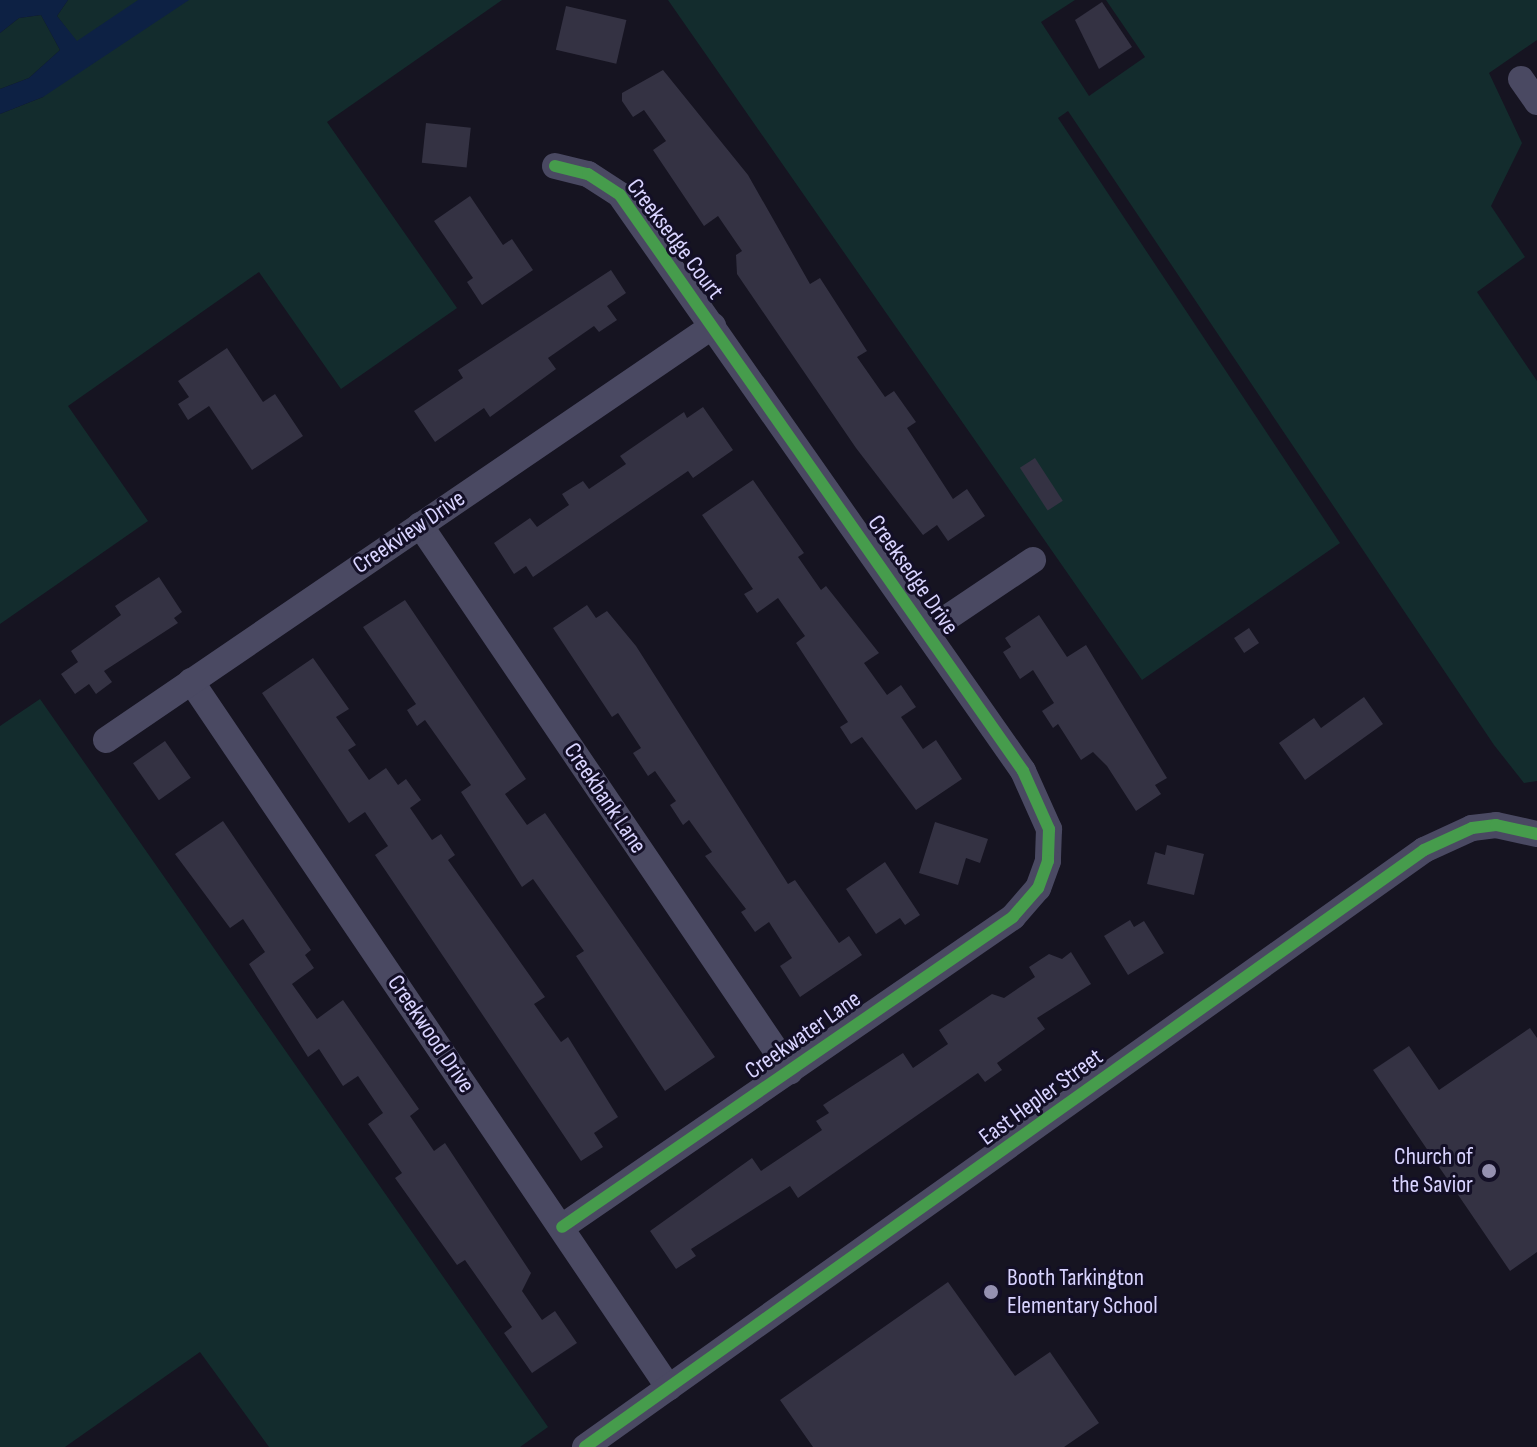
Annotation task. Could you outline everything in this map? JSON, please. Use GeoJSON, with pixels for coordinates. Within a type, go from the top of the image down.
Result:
{"type":"FeatureCollection","features":[{"type":"Feature","properties":{"kind":"street"},"geometry":{"type":"LineString","coordinates":[[1521,79],[1537,102]]}},
{"type":"Feature","properties":{"kind":"street","name":"Creeksedge Court"},"geometry":{"type":"LineString","coordinates":[[555,166],[588,174],[620,195],[713,326]]}},
{"type":"Feature","properties":{"kind":"street","name":"Creekview Drive"},"geometry":{"type":"LineString","coordinates":[[106,740],[713,326]]}},
{"type":"Feature","properties":{"kind":"street","name":"Creeksedge Drive"},"geometry":{"type":"LineString","coordinates":[[713,326],[1035,791],[1058,863]]}},
{"type":"Feature","properties":{"kind":"street","name":"Creekbank Lane"},"geometry":{"type":"LineString","coordinates":[[420,525],[790,1071]]}},
{"type":"Feature","properties":{"kind":"street"},"geometry":{"type":"LineString","coordinates":[[926,632],[1033,560]]}},
{"type":"Feature","properties":{"kind":"street","name":"Creekwood Drive"},"geometry":{"type":"LineString","coordinates":[[191,681],[669,1388]]}},
{"type":"Feature","properties":{"kind":"street","name":"East Hepler Street"},"geometry":{"type":"LineString","coordinates":[[585,1447],[1424,850],[1472,828],[1496,825],[1537,834]]}},
{"type":"Feature","properties":{"kind":"street","name":"Creekwater Lane"},"geometry":{"type":"LineString","coordinates":[[562,1227],[1013,917],[1058,863]]}},
{"type":"Feature","properties":{"kind":"green space"},"geometry":{"type":"Polygon","coordinates":[[[68,0],[502,0],[327,122],[457,308],[341,389],[259,272],[68,406],[148,521],[0,624],[0,114],[43,97],[76,41],[57,16],[68,0]]]}},
{"type":"Feature","properties":{"kind":"green space"},"geometry":{"type":"Polygon","coordinates":[[[668,0],[1075,0],[1041,22],[1089,96],[1145,57],[1106,0],[1537,0],[1537,40],[1489,73],[1522,143],[1491,206],[1525,257],[1477,292],[1537,381],[1537,781],[1524,783],[1494,745],[1068,111],[1058,118],[1340,543],[1142,680],[668,0]]]}},
{"type":"Feature","properties":{"kind":"green space"},"geometry":{"type":"Polygon","coordinates":[[[41,15],[60,50],[29,78],[0,89],[0,33],[19,18],[41,15]]]}},
{"type":"Feature","properties":{"kind":"green space"},"geometry":{"type":"Polygon","coordinates":[[[40,699],[548,1427],[520,1447],[269,1447],[200,1352],[65,1447],[0,1447],[0,726],[40,699]]]}},
{"type":"Feature","properties":{"kind":"water"},"geometry":{"type":"Polygon","coordinates":[[[0,0],[68,0],[57,16],[77,41],[138,0],[189,0],[43,97],[0,114],[0,89],[29,78],[60,50],[41,15],[19,18],[0,33],[0,0]]]}},
{"type":"Feature","properties":{"kind":"building"},"geometry":{"type":"Polygon","coordinates":[[[1102,2],[1132,47],[1099,69],[1075,20],[1102,2]]]}},
{"type":"Feature","properties":{"kind":"building"},"geometry":{"type":"Polygon","coordinates":[[[566,6],[626,20],[616,64],[556,50],[566,6]]]}},
{"type":"Feature","properties":{"kind":"building"},"geometry":{"type":"Polygon","coordinates":[[[663,70],[748,175],[810,284],[820,278],[867,351],[857,357],[885,397],[894,391],[916,422],[907,428],[953,499],[967,489],[985,516],[948,541],[937,525],[923,535],[856,448],[737,274],[736,255],[742,251],[718,216],[704,226],[653,150],[666,141],[644,110],[633,117],[622,101],[622,93],[663,70]]]}},
{"type":"Feature","properties":{"kind":"building"},"geometry":{"type":"Polygon","coordinates":[[[426,123],[471,128],[467,167],[422,163],[426,123]]]}},
{"type":"Feature","properties":{"kind":"building"},"geometry":{"type":"Polygon","coordinates":[[[470,196],[503,245],[512,239],[533,270],[482,305],[467,282],[473,278],[434,221],[470,196]]]}},
{"type":"Feature","properties":{"kind":"building"},"geometry":{"type":"Polygon","coordinates":[[[611,270],[626,293],[607,306],[617,320],[599,332],[594,326],[548,358],[556,369],[490,417],[484,408],[435,442],[414,411],[463,378],[458,370],[611,270]]]}},
{"type":"Feature","properties":{"kind":"building"},"geometry":{"type":"Polygon","coordinates":[[[227,348],[263,402],[275,394],[303,436],[252,470],[209,406],[188,420],[178,404],[189,397],[178,381],[227,348]]]}},
{"type":"Feature","properties":{"kind":"building"},"geometry":{"type":"Polygon","coordinates":[[[703,407],[733,450],[693,478],[688,471],[533,577],[526,566],[514,574],[494,543],[530,518],[537,527],[569,505],[562,494],[583,481],[589,489],[626,464],[620,456],[684,412],[687,418],[703,407]]]}},
{"type":"Feature","properties":{"kind":"building"},"geometry":{"type":"Polygon","coordinates":[[[1035,458],[1063,501],[1048,511],[1020,468],[1035,458]]]}},
{"type":"Feature","properties":{"kind":"building"},"geometry":{"type":"Polygon","coordinates":[[[753,480],[804,553],[798,557],[821,590],[826,586],[879,653],[864,663],[887,695],[901,685],[916,707],[901,717],[923,749],[936,740],[962,779],[916,810],[862,737],[851,744],[840,727],[848,722],[796,643],[805,636],[778,598],[757,613],[744,594],[753,589],[702,515],[753,480]]]}},
{"type":"Feature","properties":{"kind":"building"},"geometry":{"type":"Polygon","coordinates":[[[159,577],[182,612],[174,618],[178,623],[104,671],[112,682],[96,694],[89,684],[75,694],[61,674],[78,662],[71,651],[121,615],[115,606],[159,577]]]}},
{"type":"Feature","properties":{"kind":"building"},"geometry":{"type":"Polygon","coordinates":[[[405,600],[526,779],[505,794],[527,825],[545,813],[715,1057],[665,1091],[576,956],[584,951],[533,879],[522,887],[461,792],[471,785],[425,720],[417,726],[407,710],[416,704],[363,627],[405,600]]]}},
{"type":"Feature","properties":{"kind":"building"},"geometry":{"type":"Polygon","coordinates":[[[587,605],[596,618],[607,611],[636,646],[788,884],[795,880],[839,943],[849,936],[862,955],[800,997],[780,966],[792,958],[769,922],[755,932],[741,912],[746,909],[705,856],[712,852],[689,820],[683,825],[670,805],[676,801],[655,771],[648,776],[633,753],[641,748],[618,713],[612,717],[553,628],[587,605]]]}},
{"type":"Feature","properties":{"kind":"building"},"geometry":{"type":"Polygon","coordinates":[[[1039,615],[1067,657],[1086,645],[1167,778],[1155,785],[1161,794],[1136,811],[1107,766],[1093,752],[1081,760],[1058,724],[1053,728],[1042,711],[1054,703],[1033,670],[1020,679],[1003,652],[1011,647],[1005,638],[1039,615]]]}},
{"type":"Feature","properties":{"kind":"building"},"geometry":{"type":"Polygon","coordinates":[[[1249,628],[1259,643],[1244,653],[1234,638],[1249,628]]]}},
{"type":"Feature","properties":{"kind":"building"},"geometry":{"type":"Polygon","coordinates":[[[313,658],[349,709],[336,717],[356,745],[348,750],[369,780],[386,768],[398,785],[406,779],[421,800],[410,808],[432,840],[441,834],[455,855],[448,860],[545,997],[534,1004],[561,1042],[568,1037],[618,1117],[594,1133],[603,1147],[581,1161],[375,855],[388,846],[365,812],[349,823],[262,693],[313,658]]]}},
{"type":"Feature","properties":{"kind":"building"},"geometry":{"type":"Polygon","coordinates":[[[1364,697],[1383,724],[1305,780],[1279,743],[1314,718],[1321,728],[1364,697]]]}},
{"type":"Feature","properties":{"kind":"building"},"geometry":{"type":"Polygon","coordinates":[[[165,741],[191,778],[159,800],[133,763],[165,741]]]}},
{"type":"Feature","properties":{"kind":"building"},"geometry":{"type":"Polygon","coordinates":[[[223,821],[311,950],[305,955],[314,968],[292,984],[317,1019],[343,1000],[419,1109],[410,1116],[434,1151],[445,1143],[531,1273],[522,1291],[542,1320],[555,1311],[577,1343],[532,1373],[504,1333],[512,1327],[465,1260],[457,1265],[395,1178],[402,1173],[368,1124],[383,1113],[358,1076],[343,1086],[319,1049],[308,1057],[249,964],[265,952],[243,919],[230,928],[175,854],[223,821]]]}},
{"type":"Feature","properties":{"kind":"building"},"geometry":{"type":"Polygon","coordinates":[[[935,822],[988,839],[980,863],[966,858],[958,885],[919,873],[935,822]]]}},
{"type":"Feature","properties":{"kind":"building"},"geometry":{"type":"Polygon","coordinates":[[[1167,845],[1204,854],[1194,895],[1147,884],[1155,852],[1165,855],[1167,845]]]}},
{"type":"Feature","properties":{"kind":"building"},"geometry":{"type":"Polygon","coordinates":[[[885,862],[920,915],[905,925],[900,918],[876,934],[846,889],[885,862]]]}},
{"type":"Feature","properties":{"kind":"building"},"geometry":{"type":"Polygon","coordinates":[[[1130,920],[1134,927],[1144,921],[1164,953],[1128,975],[1104,936],[1130,920]]]}},
{"type":"Feature","properties":{"kind":"building"},"geometry":{"type":"Polygon","coordinates":[[[1071,952],[1091,984],[1037,1018],[1045,1029],[997,1063],[1002,1070],[985,1082],[978,1073],[798,1198],[790,1186],[691,1249],[696,1256],[676,1269],[650,1231],[752,1158],[761,1171],[822,1130],[816,1121],[829,1113],[823,1105],[903,1053],[913,1068],[948,1044],[939,1030],[992,994],[1004,998],[1035,977],[1029,967],[1049,954],[1062,959],[1071,952]]]}},
{"type":"Feature","properties":{"kind":"building","name":"Church of the Savior"},"geometry":{"type":"Polygon","coordinates":[[[1530,1028],[1537,1038],[1537,1252],[1510,1271],[1373,1070],[1409,1046],[1439,1090],[1530,1028]]]}},
{"type":"Feature","properties":{"kind":"building","name":"Booth Tarkington Elementary School"},"geometry":{"type":"Polygon","coordinates":[[[948,1282],[1015,1376],[1050,1352],[1099,1423],[1064,1447],[813,1447],[780,1400],[948,1282]]]}},
{"type":"Feature","properties":{"kind":"cycle path"},"geometry":{"type":"LineString","coordinates":[[555,166],[588,174],[620,195],[1023,771],[1049,829],[1048,861],[1038,888],[1013,917],[562,1227]]}},
{"type":"Feature","properties":{"kind":"cycle path"},"geometry":{"type":"LineString","coordinates":[[585,1447],[1424,850],[1472,828],[1496,825],[1537,834]]}},
{"type":"Feature","properties":{"kind":"place","name":"Church of the Savior"},"geometry":{"type":"Point","coordinates":[1489,1171]}},
{"type":"Feature","properties":{"kind":"place","name":"Booth Tarkington Elementary School"},"geometry":{"type":"Point","coordinates":[991,1292]}}]}
